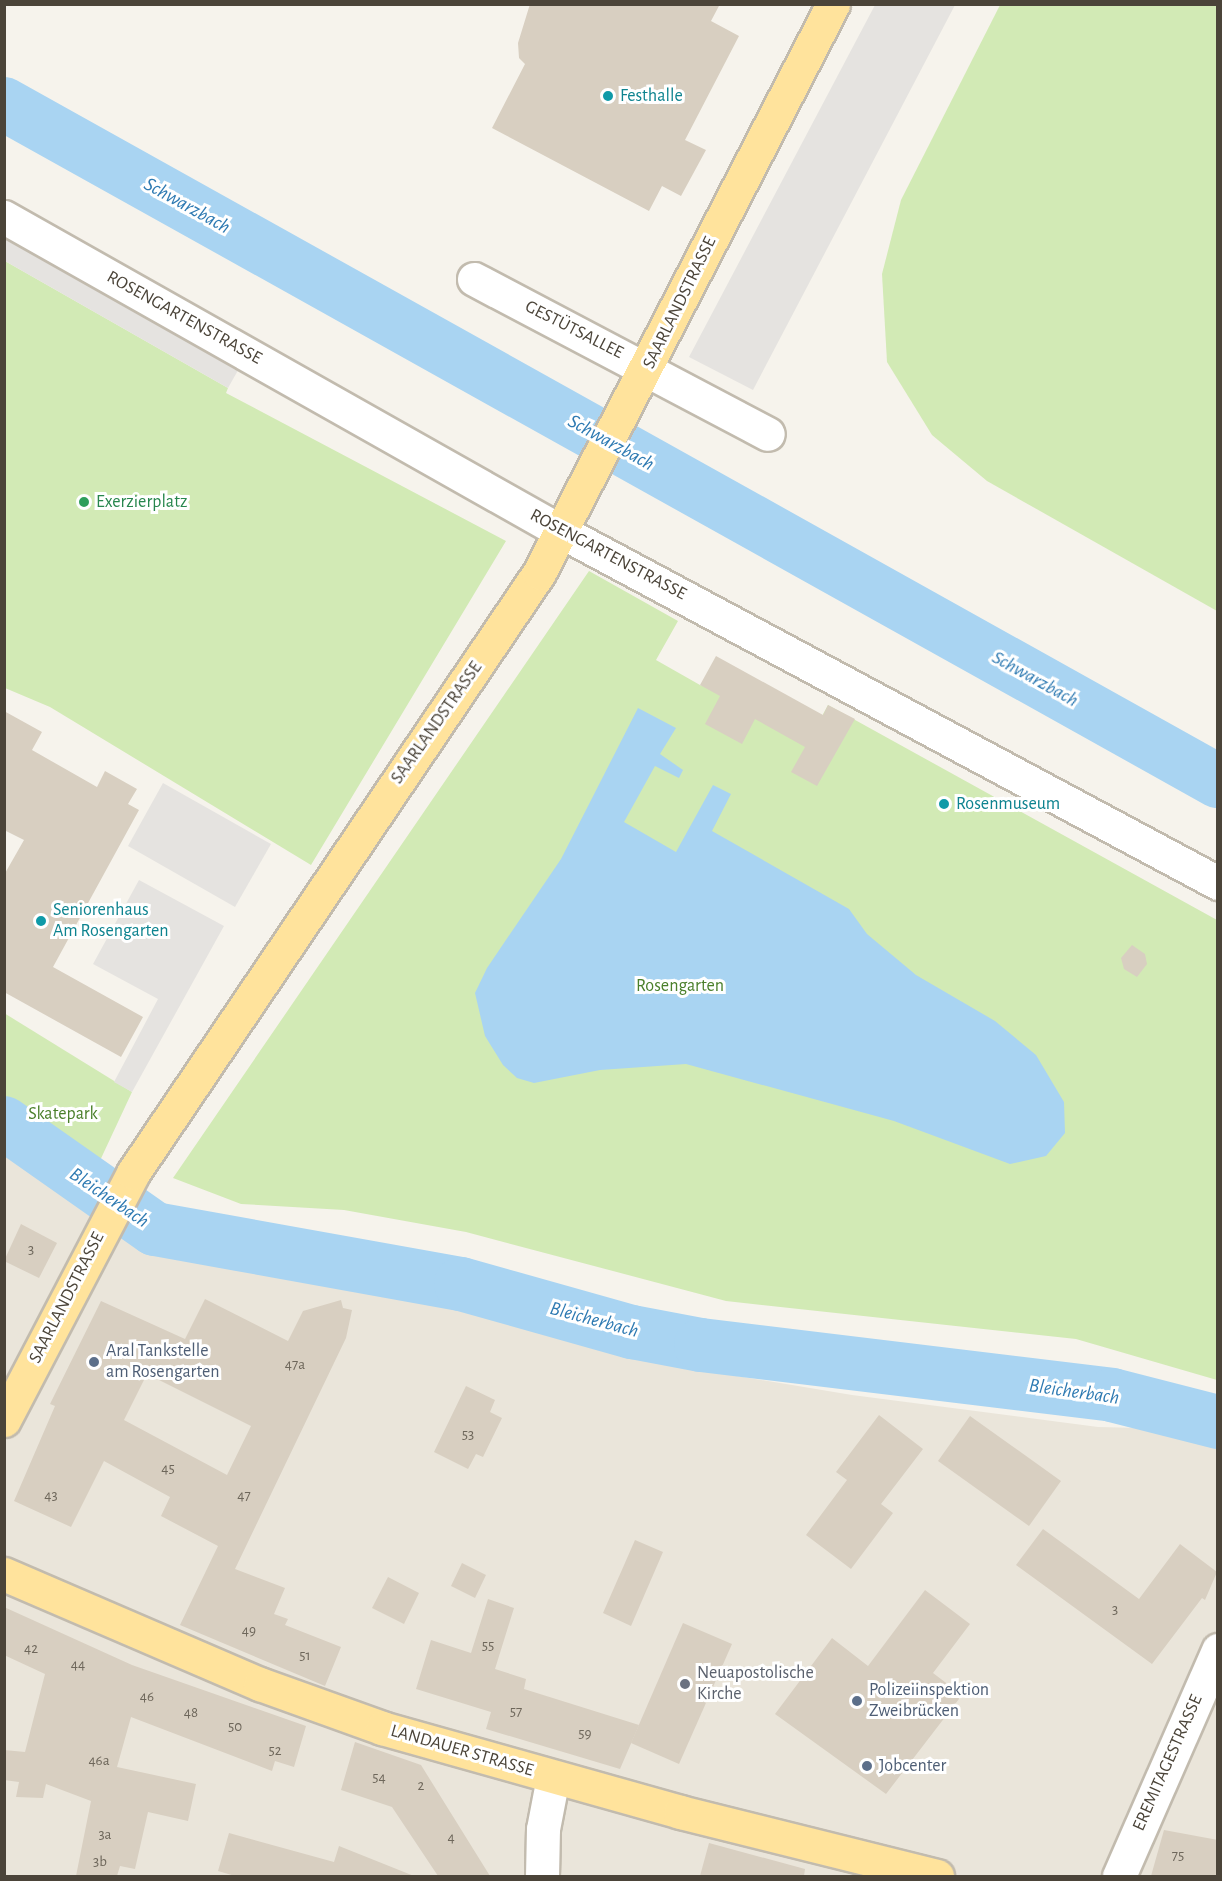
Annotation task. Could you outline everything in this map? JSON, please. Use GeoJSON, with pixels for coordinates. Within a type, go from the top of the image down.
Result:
{"type":"FeatureCollection","features":[{"type":"Feature","properties":{"kind":"main road","name":"SAARLANDSTRASSE"},"geometry":{"type":"LineString","coordinates":[[4,1420],[124,1190],[275,959],[502,631],[562,532],[833,4]]}},
{"type":"Feature","properties":{"kind":"main road","name":"LANDAUER STRASSE"},"geometry":{"type":"LineString","coordinates":[[4,1574],[260,1684],[382,1728],[553,1777],[937,1876]]}},
{"type":"Feature","properties":{"kind":"street","name":"ROSENGARTENSTRASSE"},"geometry":{"type":"LineString","coordinates":[[4,217],[562,532],[1218,883]]}},
{"type":"Feature","properties":{"kind":"street","name":"GESTÜTSALLEE"},"geometry":{"type":"LineString","coordinates":[[474,279],[642,379],[768,434]]}},
{"type":"Feature","properties":{"kind":"street","name":"EREMITAGESTRASSE"},"geometry":{"type":"LineString","coordinates":[[1119,1876],[1218,1650]]}},
{"type":"Feature","properties":{"kind":"street"},"geometry":{"type":"LineString","coordinates":[[542,1876],[543,1828],[553,1777]]}},
{"type":"Feature","properties":{"kind":"shaded area"},"geometry":{"type":"Polygon","coordinates":[[[875,5],[955,5],[753,390],[689,357],[875,5]]]}},
{"type":"Feature","properties":{"kind":"shaded area"},"geometry":{"type":"Polygon","coordinates":[[[5,231],[241,365],[228,388],[5,261],[5,231]]]}},
{"type":"Feature","properties":{"kind":"shaded area"},"geometry":{"type":"Polygon","coordinates":[[[163,783],[271,844],[235,907],[128,846],[163,783]]]}},
{"type":"Feature","properties":{"kind":"shaded area"},"geometry":{"type":"Polygon","coordinates":[[[139,880],[224,926],[132,1092],[114,1082],[158,999],[93,964],[139,880]]]}},
{"type":"Feature","properties":{"kind":"shaded area"},"geometry":{"type":"Polygon","coordinates":[[[4,1139],[54,1189],[163,1252],[432,1290],[557,1333],[695,1369],[852,1395],[1098,1427],[1139,1428],[1217,1443],[1217,1876],[5,1876],[4,1139]]]}},
{"type":"Feature","properties":{"kind":"green space"},"geometry":{"type":"Polygon","coordinates":[[[1000,5],[1217,5],[1217,611],[987,481],[932,435],[887,362],[882,274],[901,200],[1000,5]]]}},
{"type":"Feature","properties":{"kind":"green space"},"geometry":{"type":"Polygon","coordinates":[[[5,261],[228,388],[226,393],[506,541],[311,865],[50,707],[5,688],[5,261]]]}},
{"type":"Feature","properties":{"kind":"green space","name":"Rosengarten"},"geometry":{"type":"Polygon","coordinates":[[[589,571],[678,621],[656,660],[700,685],[816,727],[828,705],[1217,920],[1217,1380],[1076,1339],[726,1301],[466,1232],[344,1210],[241,1204],[173,1178],[589,571]]]}},
{"type":"Feature","properties":{"kind":"green space","name":"Skatepark"},"geometry":{"type":"Polygon","coordinates":[[[4,1013],[132,1092],[83,1197],[5,1135],[4,1013]]]}},
{"type":"Feature","properties":{"kind":"water"},"geometry":{"type":"Polygon","coordinates":[[[638,708],[676,728],[660,754],[683,770],[679,778],[655,766],[624,822],[676,852],[713,785],[731,794],[712,831],[849,909],[867,934],[916,975],[995,1021],[1036,1055],[1064,1102],[1065,1133],[1046,1156],[1010,1164],[894,1121],[686,1064],[600,1070],[534,1083],[517,1078],[503,1065],[485,1036],[475,993],[487,968],[561,859],[638,708]]]}},
{"type":"Feature","properties":{"kind":"building","name":"Festhalle"},"geometry":{"type":"Polygon","coordinates":[[[530,4],[720,4],[711,21],[739,36],[685,140],[706,150],[681,196],[662,186],[649,211],[492,128],[525,64],[519,58],[518,43],[530,4]]]}},
{"type":"Feature","properties":{"kind":"building"},"geometry":{"type":"Polygon","coordinates":[[[716,656],[823,715],[828,705],[855,719],[817,786],[791,772],[805,747],[755,719],[742,744],[705,724],[720,696],[700,685],[716,656]]]}},
{"type":"Feature","properties":{"kind":"building","name":"Seniorenhaus Am Rosengarten"},"geometry":{"type":"Polygon","coordinates":[[[4,711],[42,732],[32,750],[97,787],[105,771],[137,789],[128,804],[139,810],[53,967],[143,1017],[121,1057],[4,992],[4,875],[24,840],[4,830],[4,711]]]}},
{"type":"Feature","properties":{"kind":"building"},"geometry":{"type":"Polygon","coordinates":[[[1132,945],[1145,954],[1147,964],[1137,977],[1124,969],[1121,958],[1132,945]]]}},
{"type":"Feature","properties":{"kind":"building"},"geometry":{"type":"Polygon","coordinates":[[[21,1224],[57,1243],[39,1278],[4,1261],[21,1224]]]}},
{"type":"Feature","properties":{"kind":"building"},"geometry":{"type":"Polygon","coordinates":[[[205,1299],[288,1341],[303,1311],[341,1300],[343,1308],[352,1310],[346,1338],[235,1569],[285,1588],[274,1614],[288,1619],[285,1625],[341,1647],[325,1686],[180,1625],[218,1546],[161,1516],[170,1497],[104,1461],[71,1527],[14,1501],[55,1406],[50,1404],[101,1301],[185,1339],[205,1299]],[[147,1374],[124,1420],[227,1475],[251,1426],[147,1374]]]}},
{"type":"Feature","properties":{"kind":"building"},"geometry":{"type":"Polygon","coordinates":[[[466,1386],[495,1400],[490,1412],[502,1418],[483,1457],[476,1454],[468,1469],[434,1452],[466,1386]]]}},
{"type":"Feature","properties":{"kind":"building"},"geometry":{"type":"Polygon","coordinates":[[[879,1415],[923,1449],[881,1504],[893,1513],[851,1569],[806,1535],[847,1480],[836,1472],[879,1415]]]}},
{"type":"Feature","properties":{"kind":"building"},"geometry":{"type":"Polygon","coordinates":[[[970,1416],[1061,1481],[1029,1526],[938,1461],[970,1416]]]}},
{"type":"Feature","properties":{"kind":"building"},"geometry":{"type":"Polygon","coordinates":[[[1043,1529],[1139,1599],[1180,1544],[1217,1572],[1205,1600],[1202,1598],[1152,1664],[1016,1565],[1043,1529]]]}},
{"type":"Feature","properties":{"kind":"building"},"geometry":{"type":"Polygon","coordinates":[[[635,1540],[663,1552],[631,1626],[603,1613],[635,1540]]]}},
{"type":"Feature","properties":{"kind":"building"},"geometry":{"type":"Polygon","coordinates":[[[462,1563],[486,1575],[475,1598],[451,1586],[462,1563]]]}},
{"type":"Feature","properties":{"kind":"building"},"geometry":{"type":"Polygon","coordinates":[[[388,1577],[419,1593],[404,1624],[372,1608],[388,1577]]]}},
{"type":"Feature","properties":{"kind":"building"},"geometry":{"type":"Polygon","coordinates":[[[925,1590],[970,1624],[933,1673],[962,1695],[886,1794],[775,1714],[832,1638],[868,1666],[925,1590]]]}},
{"type":"Feature","properties":{"kind":"building"},"geometry":{"type":"Polygon","coordinates":[[[488,1599],[514,1608],[495,1669],[526,1679],[524,1689],[639,1725],[620,1769],[486,1729],[491,1712],[416,1689],[431,1640],[471,1653],[488,1599]]]}},
{"type":"Feature","properties":{"kind":"building"},"geometry":{"type":"Polygon","coordinates":[[[4,1607],[132,1665],[306,1726],[294,1767],[275,1761],[272,1771],[131,1717],[117,1767],[196,1784],[188,1821],[148,1812],[135,1869],[120,1866],[117,1876],[76,1876],[91,1801],[46,1784],[43,1798],[16,1797],[19,1782],[4,1780],[4,1750],[25,1752],[45,1674],[4,1655],[4,1607]]]}},
{"type":"Feature","properties":{"kind":"building","name":"Neuapostolische Kirche"},"geometry":{"type":"Polygon","coordinates":[[[683,1623],[732,1644],[679,1764],[631,1743],[683,1623]]]}},
{"type":"Feature","properties":{"kind":"building"},"geometry":{"type":"Polygon","coordinates":[[[355,1742],[421,1765],[490,1876],[438,1876],[392,1807],[341,1790],[355,1742]]]}},
{"type":"Feature","properties":{"kind":"building"},"geometry":{"type":"Polygon","coordinates":[[[1164,1830],[1218,1840],[1218,1876],[1151,1876],[1164,1830]]]}},
{"type":"Feature","properties":{"kind":"building"},"geometry":{"type":"Polygon","coordinates":[[[229,1833],[334,1862],[339,1846],[414,1876],[235,1876],[218,1871],[229,1833]]]}},
{"type":"Feature","properties":{"kind":"building"},"geometry":{"type":"Polygon","coordinates":[[[709,1843],[805,1869],[804,1876],[700,1876],[709,1843]]]}},
{"type":"Feature","properties":{"kind":"waterway","name":"Schwarzbach"},"geometry":{"type":"LineString","coordinates":[[4,104],[1218,781]]}},
{"type":"Feature","properties":{"kind":"waterway","name":"Bleicherbach"},"geometry":{"type":"LineString","coordinates":[[4,1123],[155,1229],[461,1284],[632,1332],[701,1345],[1112,1395],[1218,1422]]}},
{"type":"Feature","properties":{"kind":"place","name":"Festhalle"},"geometry":{"type":"Point","coordinates":[608,96]}},
{"type":"Feature","properties":{"kind":"place","name":"Exerzierplatz"},"geometry":{"type":"Point","coordinates":[84,502]}},
{"type":"Feature","properties":{"kind":"place","name":"Rosenmuseum"},"geometry":{"type":"Point","coordinates":[944,804]}},
{"type":"Feature","properties":{"kind":"place","name":"Seniorenhaus Am Rosengarten"},"geometry":{"type":"Point","coordinates":[41,921]}},
{"type":"Feature","properties":{"kind":"place","name":"Aral Tankstelle am Rosengarten"},"geometry":{"type":"Point","coordinates":[94,1362]}},
{"type":"Feature","properties":{"kind":"place","name":"Neuapostolische Kirche"},"geometry":{"type":"Point","coordinates":[685,1684]}},
{"type":"Feature","properties":{"kind":"place","name":"Polizeiinspektion Zweibrücken"},"geometry":{"type":"Point","coordinates":[857,1701]}},
{"type":"Feature","properties":{"kind":"place","name":"Jobcenter"},"geometry":{"type":"Point","coordinates":[867,1766]}}]}
